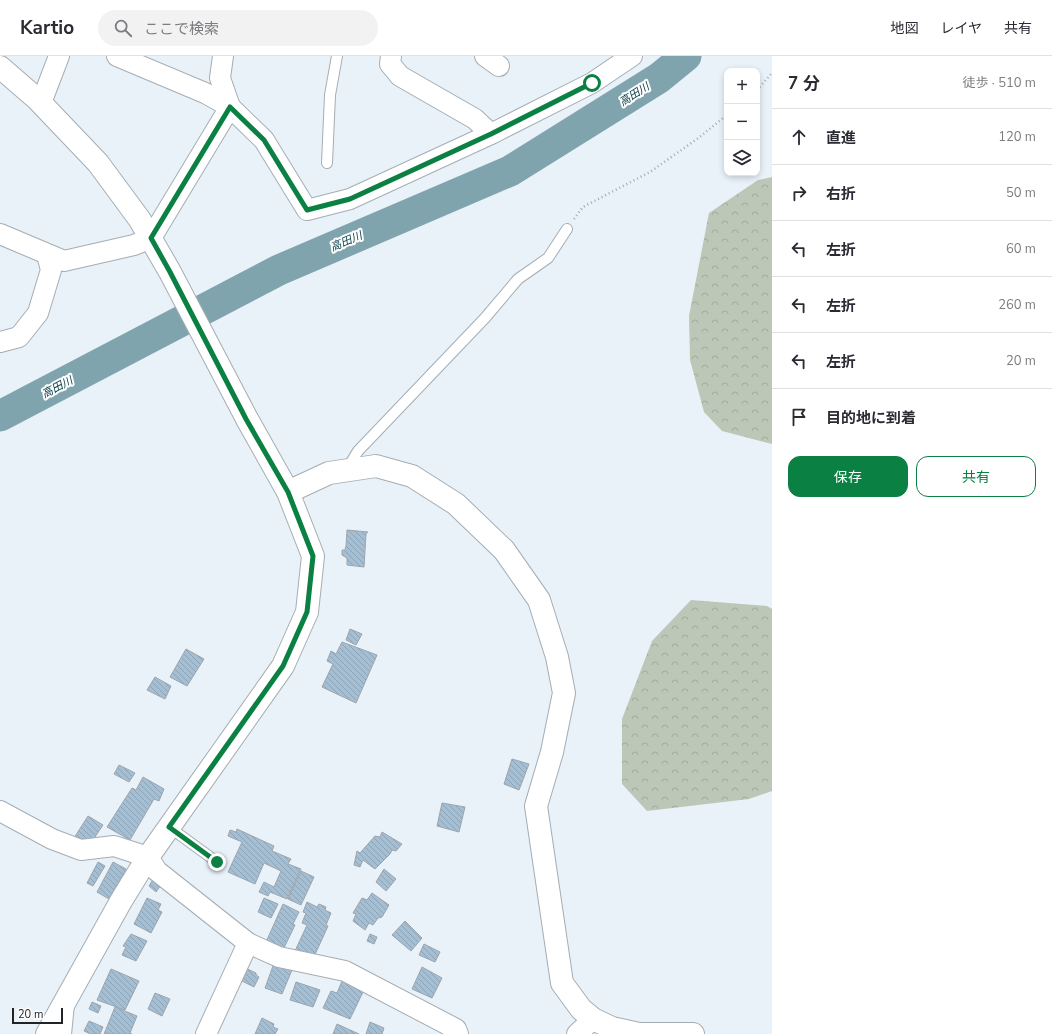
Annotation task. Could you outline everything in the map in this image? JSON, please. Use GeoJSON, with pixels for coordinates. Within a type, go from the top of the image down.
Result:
{"type":"FeatureCollection","features":[{"type":"Feature","properties":{"kind":"street"},"geometry":{"type":"LineString","coordinates":[[40,103],[59,56]]}},
{"type":"Feature","properties":{"kind":"street"},"geometry":{"type":"LineString","coordinates":[[117,56],[205,93],[230,107],[264,140],[307,210],[350,199],[491,134],[592,83],[632,56]]}},
{"type":"Feature","properties":{"kind":"street"},"geometry":{"type":"LineString","coordinates":[[223,56],[220,78],[230,107]]}},
{"type":"Feature","properties":{"kind":"street"},"geometry":{"type":"LineString","coordinates":[[391,56],[390,64],[400,76],[475,119],[491,134]]}},
{"type":"Feature","properties":{"kind":"street"},"geometry":{"type":"LineString","coordinates":[[0,67],[40,103],[98,164],[151,238],[246,419],[288,492],[313,556],[307,612],[283,666],[148,857],[65,1000],[47,1034]]}},
{"type":"Feature","properties":{"kind":"street"},"geometry":{"type":"LineString","coordinates":[[0,234],[64,262],[134,245],[151,238],[230,107]]}},
{"type":"Feature","properties":{"kind":"street"},"geometry":{"type":"LineString","coordinates":[[0,342],[19,337],[38,313],[50,270],[47,255]]}},
{"type":"Feature","properties":{"kind":"street"},"geometry":{"type":"LineString","coordinates":[[288,492],[329,473],[376,466],[412,476],[456,504],[504,550],[539,600],[557,657],[564,693],[552,752],[536,806],[562,983],[581,1009],[593,1019],[612,1028],[639,1034],[693,1034]]}},
{"type":"Feature","properties":{"kind":"street"},"geometry":{"type":"LineString","coordinates":[[0,811],[52,839],[81,850],[114,846],[148,857],[157,871],[248,943],[279,957],[345,971],[456,1028],[458,1034]]}},
{"type":"Feature","properties":{"kind":"street"},"geometry":{"type":"LineString","coordinates":[[210,1033],[248,943]]}},
{"type":"Feature","properties":{"kind":"street"},"geometry":{"type":"LineString","coordinates":[[61,1034],[65,1000]]}},
{"type":"Feature","properties":{"kind":"street"},"geometry":{"type":"LineString","coordinates":[[576,1034],[593,1019]]}},
{"type":"Feature","properties":{"kind":"lane"},"geometry":{"type":"LineString","coordinates":[[327,163],[330,95],[337,56]]}},
{"type":"Feature","properties":{"kind":"lane"},"geometry":{"type":"LineString","coordinates":[[346,470],[358,451],[485,318],[518,279],[548,258],[567,229]]}},
{"type":"Feature","properties":{"kind":"lane"},"geometry":{"type":"LineString","coordinates":[[169,827],[217,862]]}},
{"type":"Feature","properties":{"kind":"path"},"geometry":{"type":"LineString","coordinates":[[760,87],[772,73]]}},
{"type":"Feature","properties":{"kind":"path"},"geometry":{"type":"LineString","coordinates":[[567,229],[583,207],[650,172],[697,139],[724,117]]}},
{"type":"Feature","properties":{"kind":"green space"},"geometry":{"type":"Polygon","coordinates":[[[772,177],[772,444],[722,431],[704,412],[690,360],[689,316],[709,213],[758,180],[772,177]]]}},
{"type":"Feature","properties":{"kind":"green space"},"geometry":{"type":"Polygon","coordinates":[[[691,600],[767,606],[772,609],[772,791],[749,799],[647,811],[622,784],[622,719],[652,641],[691,600]]]}},
{"type":"Feature","properties":{"kind":"building"},"geometry":{"type":"Polygon","coordinates":[[[347,530],[368,532],[366,534],[364,567],[347,565],[347,558],[342,555],[342,550],[345,550],[346,546],[347,530]]]}},
{"type":"Feature","properties":{"kind":"building"},"geometry":{"type":"Polygon","coordinates":[[[350,629],[362,634],[356,645],[346,640],[350,629]]]}},
{"type":"Feature","properties":{"kind":"building"},"geometry":{"type":"Polygon","coordinates":[[[342,642],[377,655],[356,703],[322,687],[333,664],[327,661],[331,651],[336,654],[342,642]]]}},
{"type":"Feature","properties":{"kind":"building"},"geometry":{"type":"Polygon","coordinates":[[[186,649],[204,659],[187,686],[170,677],[186,649]]]}},
{"type":"Feature","properties":{"kind":"building"},"geometry":{"type":"Polygon","coordinates":[[[155,677],[171,686],[165,699],[147,690],[155,677]]]}},
{"type":"Feature","properties":{"kind":"building"},"geometry":{"type":"Polygon","coordinates":[[[512,759],[529,764],[519,790],[504,784],[512,759]]]}},
{"type":"Feature","properties":{"kind":"building"},"geometry":{"type":"Polygon","coordinates":[[[119,765],[135,773],[129,782],[114,774],[119,765]]]}},
{"type":"Feature","properties":{"kind":"building"},"geometry":{"type":"Polygon","coordinates":[[[143,777],[164,789],[159,801],[154,799],[130,840],[107,827],[132,788],[136,790],[143,777]]]}},
{"type":"Feature","properties":{"kind":"building"},"geometry":{"type":"Polygon","coordinates":[[[442,803],[465,807],[459,832],[437,826],[442,803]]]}},
{"type":"Feature","properties":{"kind":"building"},"geometry":{"type":"Polygon","coordinates":[[[88,816],[103,825],[89,846],[74,838],[88,816]]]}},
{"type":"Feature","properties":{"kind":"building"},"geometry":{"type":"Polygon","coordinates":[[[237,829],[274,846],[272,851],[291,859],[288,864],[301,869],[287,899],[270,892],[268,896],[259,892],[264,882],[274,887],[281,871],[264,863],[255,884],[228,872],[242,842],[228,836],[230,830],[236,832],[237,829]]]}},
{"type":"Feature","properties":{"kind":"building"},"geometry":{"type":"Polygon","coordinates":[[[382,832],[402,844],[396,851],[392,850],[375,869],[363,860],[360,867],[354,865],[357,851],[360,853],[375,836],[380,837],[382,832]]]}},
{"type":"Feature","properties":{"kind":"building"},"geometry":{"type":"Polygon","coordinates":[[[98,862],[105,866],[93,886],[87,883],[98,862]]]}},
{"type":"Feature","properties":{"kind":"building"},"geometry":{"type":"Polygon","coordinates":[[[113,862],[126,869],[109,899],[97,892],[113,862]]]}},
{"type":"Feature","properties":{"kind":"building"},"geometry":{"type":"Polygon","coordinates":[[[384,869],[396,879],[386,891],[376,882],[384,869]]]}},
{"type":"Feature","properties":{"kind":"building"},"geometry":{"type":"Polygon","coordinates":[[[301,871],[314,877],[301,905],[288,899],[301,871]]]}},
{"type":"Feature","properties":{"kind":"building"},"geometry":{"type":"Polygon","coordinates":[[[152,881],[161,885],[156,892],[149,886],[152,881]]]}},
{"type":"Feature","properties":{"kind":"building"},"geometry":{"type":"Polygon","coordinates":[[[372,893],[389,905],[382,917],[378,918],[373,925],[369,923],[365,930],[353,921],[356,914],[353,913],[362,898],[367,900],[372,893]]]}},
{"type":"Feature","properties":{"kind":"building"},"geometry":{"type":"Polygon","coordinates":[[[147,898],[161,904],[158,910],[162,912],[151,933],[134,924],[147,898]]]}},
{"type":"Feature","properties":{"kind":"building"},"geometry":{"type":"Polygon","coordinates":[[[264,898],[278,904],[271,918],[258,912],[264,898]]]}},
{"type":"Feature","properties":{"kind":"building"},"geometry":{"type":"Polygon","coordinates":[[[307,902],[317,907],[319,904],[326,907],[325,910],[331,913],[326,925],[328,926],[313,959],[295,951],[307,925],[302,923],[306,913],[303,912],[307,902]]]}},
{"type":"Feature","properties":{"kind":"building"},"geometry":{"type":"Polygon","coordinates":[[[283,904],[299,912],[293,924],[295,925],[283,950],[266,942],[283,904]]]}},
{"type":"Feature","properties":{"kind":"building"},"geometry":{"type":"Polygon","coordinates":[[[405,921],[422,938],[411,951],[392,935],[405,921]]]}},
{"type":"Feature","properties":{"kind":"building"},"geometry":{"type":"Polygon","coordinates":[[[131,934],[147,941],[136,961],[122,955],[126,947],[123,946],[131,934]]]}},
{"type":"Feature","properties":{"kind":"building"},"geometry":{"type":"Polygon","coordinates":[[[370,934],[377,937],[374,944],[367,941],[370,934]]]}},
{"type":"Feature","properties":{"kind":"building"},"geometry":{"type":"Polygon","coordinates":[[[424,944],[440,952],[435,962],[419,955],[424,944]]]}},
{"type":"Feature","properties":{"kind":"building"},"geometry":{"type":"Polygon","coordinates":[[[274,963],[292,970],[282,994],[265,988],[274,963]]]}},
{"type":"Feature","properties":{"kind":"building"},"geometry":{"type":"Polygon","coordinates":[[[243,967],[256,973],[259,977],[254,987],[238,979],[243,967]]]}},
{"type":"Feature","properties":{"kind":"building"},"geometry":{"type":"Polygon","coordinates":[[[422,967],[442,978],[432,998],[412,989],[422,967]]]}},
{"type":"Feature","properties":{"kind":"building"},"geometry":{"type":"Polygon","coordinates":[[[111,969],[139,981],[125,1010],[97,1000],[111,969]]]}},
{"type":"Feature","properties":{"kind":"building"},"geometry":{"type":"Polygon","coordinates":[[[342,981],[364,990],[350,1019],[323,1008],[331,991],[337,993],[342,981]]]}},
{"type":"Feature","properties":{"kind":"building"},"geometry":{"type":"Polygon","coordinates":[[[296,982],[320,990],[313,1007],[290,1000],[296,982]]]}},
{"type":"Feature","properties":{"kind":"building"},"geometry":{"type":"Polygon","coordinates":[[[155,993],[170,999],[162,1016],[148,1009],[155,993]]]}},
{"type":"Feature","properties":{"kind":"building"},"geometry":{"type":"Polygon","coordinates":[[[92,1002],[101,1006],[98,1013],[89,1009],[92,1002]]]}},
{"type":"Feature","properties":{"kind":"building"},"geometry":{"type":"Polygon","coordinates":[[[115,1007],[137,1016],[130,1033],[132,1034],[104,1034],[115,1007]]]}},
{"type":"Feature","properties":{"kind":"building"},"geometry":{"type":"Polygon","coordinates":[[[262,1018],[274,1024],[273,1027],[278,1029],[275,1034],[255,1034],[262,1018]]]}},
{"type":"Feature","properties":{"kind":"building"},"geometry":{"type":"Polygon","coordinates":[[[89,1021],[103,1027],[100,1034],[91,1034],[84,1031],[89,1021]]]}},
{"type":"Feature","properties":{"kind":"building"},"geometry":{"type":"Polygon","coordinates":[[[370,1022],[384,1028],[382,1034],[366,1034],[370,1022]]]}},
{"type":"Feature","properties":{"kind":"building"},"geometry":{"type":"Polygon","coordinates":[[[337,1024],[359,1034],[333,1034],[337,1024]]]}},
{"type":"Feature","properties":{"kind":"waterway","name":"高田川"},"geometry":{"type":"LineString","coordinates":[[0,416],[279,270],[510,171],[659,78],[686,56]]}},
{"type":"Feature","properties":{"kind":"route"},"geometry":{"type":"LineString","coordinates":[[217,862],[169,827],[283,666],[307,612],[313,556],[288,492],[246,419],[151,238],[230,107],[264,140],[307,210],[350,199],[491,134],[592,83]]}}]}
